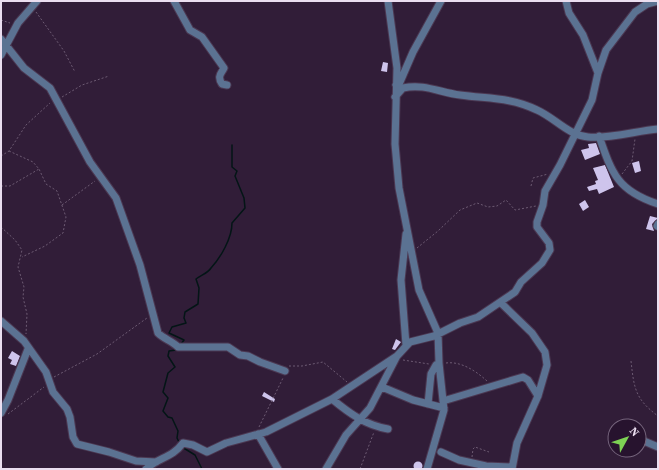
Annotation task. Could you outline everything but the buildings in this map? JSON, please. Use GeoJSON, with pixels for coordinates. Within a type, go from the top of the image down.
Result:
{"type":"FeatureCollection","features":[{"type":"Feature","properties":{"kind":"street"},"geometry":{"type":"LineString","coordinates":[[174,1],[190,30],[200,34],[224,68],[219,75],[222,84],[227,85]]}},
{"type":"Feature","properties":{"kind":"street"},"geometry":{"type":"LineString","coordinates":[[388,1],[397,68],[395,97],[396,168],[406,228],[422,300],[438,333],[437,364],[444,405],[427,469]]}},
{"type":"Feature","properties":{"kind":"street"},"geometry":{"type":"LineString","coordinates":[[396,85],[400,82],[412,52],[441,1]]}},
{"type":"Feature","properties":{"kind":"street"},"geometry":{"type":"LineString","coordinates":[[566,1],[569,13],[583,35],[598,72]]}},
{"type":"Feature","properties":{"kind":"street"},"geometry":{"type":"LineString","coordinates":[[326,469],[346,435],[370,408],[396,357],[406,345],[414,340],[434,336],[478,317],[501,303],[515,292],[521,282],[537,270],[550,250],[549,244],[537,227],[545,191],[576,134],[592,100],[598,72],[606,50],[636,12],[647,4],[658,1]]}},
{"type":"Feature","properties":{"kind":"street"},"geometry":{"type":"LineString","coordinates":[[1,55],[16,26],[34,4]]}},
{"type":"Feature","properties":{"kind":"street"},"geometry":{"type":"LineString","coordinates":[[1,39],[24,68],[47,84],[57,98],[84,153],[116,198],[141,271],[158,332],[164,339],[173,342],[178,347],[228,348],[240,356],[248,356],[285,371]]}},
{"type":"Feature","properties":{"kind":"street"},"geometry":{"type":"LineString","coordinates":[[395,97],[403,88],[417,87],[434,88],[458,95],[511,100],[539,111],[576,134],[588,137],[658,129]]}},
{"type":"Feature","properties":{"kind":"street"},"geometry":{"type":"LineString","coordinates":[[599,136],[611,167],[621,183],[630,192],[658,204]]}},
{"type":"Feature","properties":{"kind":"street"},"geometry":{"type":"LineString","coordinates":[[406,228],[401,280],[406,345]]}},
{"type":"Feature","properties":{"kind":"street"},"geometry":{"type":"LineString","coordinates":[[441,452],[455,459],[491,467],[512,468],[521,431],[538,396],[547,365],[544,352],[532,333],[501,303]]}},
{"type":"Feature","properties":{"kind":"street"},"geometry":{"type":"LineString","coordinates":[[1,321],[24,341],[28,349],[38,359],[57,398],[67,409],[70,417],[73,437],[77,444],[136,461],[156,462]]}},
{"type":"Feature","properties":{"kind":"street"},"geometry":{"type":"LineString","coordinates":[[4,414],[28,349]]}},
{"type":"Feature","properties":{"kind":"street"},"geometry":{"type":"LineString","coordinates":[[146,469],[156,462],[175,453],[183,443],[193,445],[207,452],[226,443],[276,427],[332,399],[396,357]]}},
{"type":"Feature","properties":{"kind":"street"},"geometry":{"type":"LineString","coordinates":[[428,404],[431,374],[437,364]]}},
{"type":"Feature","properties":{"kind":"street"},"geometry":{"type":"LineString","coordinates":[[382,387],[413,400],[428,404],[444,405],[492,386],[523,377],[528,380],[538,396]]}},
{"type":"Feature","properties":{"kind":"street"},"geometry":{"type":"LineString","coordinates":[[332,399],[353,416],[378,427],[388,429]]}},
{"type":"Feature","properties":{"kind":"street"},"geometry":{"type":"LineString","coordinates":[[258,434],[278,469]]}},
{"type":"Feature","properties":{"kind":"street"},"geometry":{"type":"LineString","coordinates":[[647,442],[658,447]]}},
{"type":"Feature","properties":{"kind":"path"},"geometry":{"type":"LineString","coordinates":[[34,4],[75,72]]}},
{"type":"Feature","properties":{"kind":"path"},"geometry":{"type":"LineString","coordinates":[[1,20],[16,26]]}},
{"type":"Feature","properties":{"kind":"path"},"geometry":{"type":"LineString","coordinates":[[1,156],[9,151],[26,125],[57,98],[82,85],[109,76]]}},
{"type":"Feature","properties":{"kind":"path"},"geometry":{"type":"LineString","coordinates":[[621,183],[622,175],[632,161],[636,132]]}},
{"type":"Feature","properties":{"kind":"path"},"geometry":{"type":"LineString","coordinates":[[9,151],[28,160],[39,169],[44,182],[57,191],[66,222],[63,234],[46,246],[34,250],[22,257]]}},
{"type":"Feature","properties":{"kind":"path"},"geometry":{"type":"LineString","coordinates":[[1,186],[10,186],[39,169]]}},
{"type":"Feature","properties":{"kind":"path"},"geometry":{"type":"LineString","coordinates":[[531,186],[533,178],[555,174]]}},
{"type":"Feature","properties":{"kind":"path"},"geometry":{"type":"LineString","coordinates":[[61,205],[100,176]]}},
{"type":"Feature","properties":{"kind":"path"},"geometry":{"type":"LineString","coordinates":[[412,252],[438,231],[460,210],[472,204],[477,203],[488,207],[497,206],[506,200],[515,210],[543,205]]}},
{"type":"Feature","properties":{"kind":"path"},"geometry":{"type":"LineString","coordinates":[[1,227],[20,245],[22,257],[18,267],[24,287],[23,297],[27,320],[24,341]]}},
{"type":"Feature","properties":{"kind":"path"},"geometry":{"type":"LineString","coordinates":[[4,414],[66,370],[97,354],[152,314]]}},
{"type":"Feature","properties":{"kind":"path"},"geometry":{"type":"LineString","coordinates":[[396,357],[437,364],[451,362],[469,368],[481,375],[492,386]]}},
{"type":"Feature","properties":{"kind":"path"},"geometry":{"type":"LineString","coordinates":[[630,361],[635,391],[641,402],[658,416]]}},
{"type":"Feature","properties":{"kind":"path"},"geometry":{"type":"LineString","coordinates":[[258,434],[262,421],[277,393],[285,371],[291,365],[302,366],[324,362],[337,375],[353,385]]}},
{"type":"Feature","properties":{"kind":"path"},"geometry":{"type":"LineString","coordinates":[[360,469],[371,436],[378,427]]}},
{"type":"Feature","properties":{"kind":"path"},"geometry":{"type":"LineString","coordinates":[[474,463],[472,455],[474,448],[489,452]]}},
{"type":"Feature","properties":{"kind":"waterway"},"geometry":{"type":"LineString","coordinates":[[181,344],[184,340],[169,333],[172,327],[186,323],[184,318],[185,312],[198,304],[199,288],[196,279],[215,264],[228,241],[232,229],[232,223],[245,208],[244,198],[235,176],[237,171],[232,167],[232,145]]}},
{"type":"Feature","properties":{"kind":"waterway"},"geometry":{"type":"LineString","coordinates":[[177,348],[176,350],[169,351],[168,356],[175,367],[168,373],[163,392],[168,398],[163,411],[168,417],[172,418],[178,431],[177,438],[180,444]]}},
{"type":"Feature","properties":{"kind":"waterway"},"geometry":{"type":"LineString","coordinates":[[182,447],[195,455],[202,469]]}}]}
